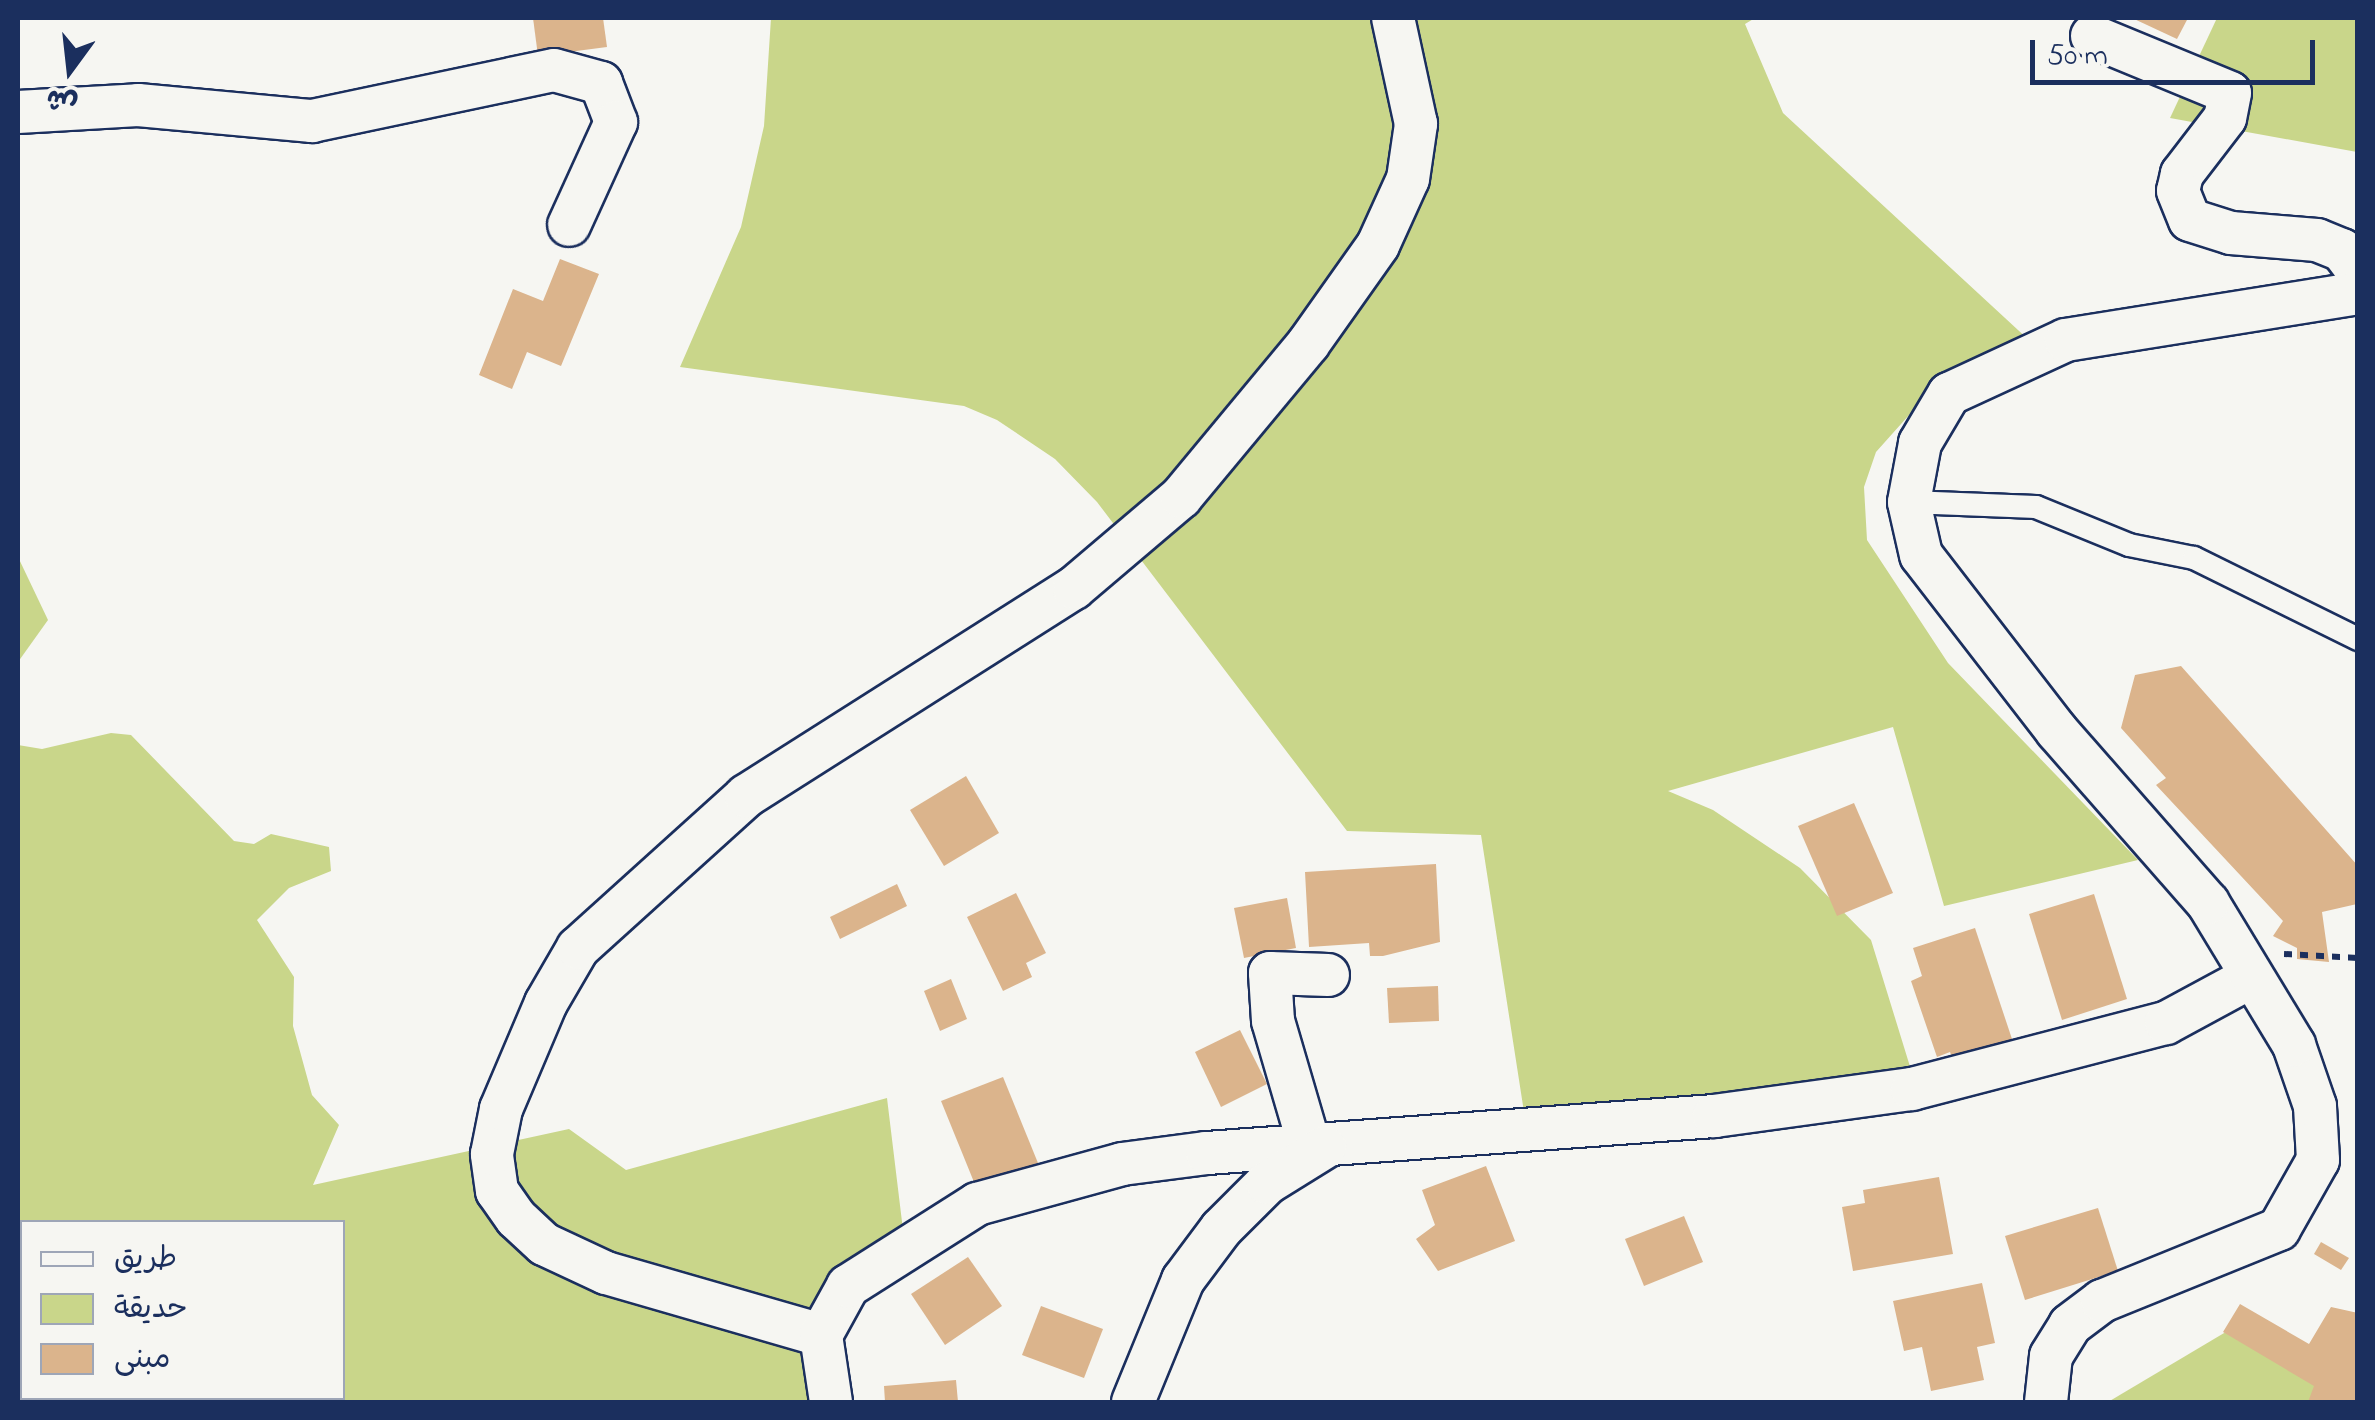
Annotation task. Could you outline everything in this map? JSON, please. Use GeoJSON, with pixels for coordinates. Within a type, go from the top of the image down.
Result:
{"type":"FeatureCollection","features":[{"type":"Feature","properties":{"kind":"street"},"geometry":{"type":"LineString","coordinates":[[820,1335],[606,1273],[544,1244],[516,1218],[497,1191],[492,1154],[501,1109],[546,1002],[578,948],[746,796],[1074,588],[1182,497],[1308,344],[1378,245],[1408,178],[1416,124],[1393,18]]}},
{"type":"Feature","properties":{"kind":"street"},"geometry":{"type":"LineString","coordinates":[[2092,36],[2230,93],[2225,118],[2182,174],[2178,192],[2190,220],[2231,233],[2317,240],[2342,250],[2358,271]]}},
{"type":"Feature","properties":{"kind":"street"},"geometry":{"type":"LineString","coordinates":[[18,112],[138,105],[312,121],[554,70],[601,83],[616,122],[569,225]]}},
{"type":"Feature","properties":{"kind":"street"},"geometry":{"type":"LineString","coordinates":[[2046,1402],[2051,1356],[2070,1325],[2102,1301],[2249,1246],[2280,1230],[2299,1204],[2318,1160],[2315,1106],[2294,1045],[2208,903],[1956,607],[1921,555],[1909,502],[1920,443],[1949,394],[1993,368],[2066,340],[2358,293]]}},
{"type":"Feature","properties":{"kind":"street"},"geometry":{"type":"LineString","coordinates":[[1321,1143],[1273,1021],[1270,973],[1328,974]]}},
{"type":"Feature","properties":{"kind":"street"},"geometry":{"type":"LineString","coordinates":[[830,1402],[820,1335],[848,1286],[977,1204],[1122,1164],[1321,1143],[1714,1116],[1912,1089],[2166,1023],[2250,978]]}},
{"type":"Feature","properties":{"kind":"street"},"geometry":{"type":"LineString","coordinates":[[1132,1402],[1183,1280],[1221,1229],[1267,1184],[1321,1143]]}},
{"type":"Feature","properties":{"kind":"lane"},"geometry":{"type":"LineString","coordinates":[[1909,502],[2036,506],[2129,545],[2194,558],[2358,640]]}},
{"type":"Feature","properties":{"kind":"path"},"geometry":{"type":"LineString","coordinates":[[2250,978],[2285,954],[2358,958]]}},
{"type":"Feature","properties":{"kind":"green space"},"geometry":{"type":"Polygon","coordinates":[[[771,18],[1755,18],[1745,24],[1783,113],[2031,342],[1943,377],[1876,452],[1864,487],[1867,540],[1948,663],[2138,860],[1944,906],[1893,727],[1668,791],[1713,810],[1800,868],[1871,940],[1912,1073],[1528,1138],[1481,835],[1347,831],[1097,502],[1055,459],[997,420],[964,406],[680,367],[741,227],[764,126],[771,18]]]}},
{"type":"Feature","properties":{"kind":"green space"},"geometry":{"type":"Polygon","coordinates":[[[2217,18],[2357,18],[2357,152],[2170,118],[2217,18]]]}},
{"type":"Feature","properties":{"kind":"green space"},"geometry":{"type":"Polygon","coordinates":[[[18,557],[48,620],[18,662],[18,557]]]}},
{"type":"Feature","properties":{"kind":"green space"},"geometry":{"type":"Polygon","coordinates":[[[111,733],[131,735],[234,841],[254,844],[271,834],[329,847],[331,871],[289,888],[257,920],[294,977],[293,1026],[312,1095],[339,1125],[313,1185],[569,1129],[626,1170],[887,1098],[903,1230],[818,1328],[816,1402],[18,1402],[18,745],[42,749],[111,733]]]}},
{"type":"Feature","properties":{"kind":"green space"},"geometry":{"type":"Polygon","coordinates":[[[2246,1320],[2357,1382],[2357,1402],[2108,1402],[2246,1320]]]}},
{"type":"Feature","properties":{"kind":"building"},"geometry":{"type":"Polygon","coordinates":[[[533,18],[603,18],[607,47],[538,56],[533,18]]]}},
{"type":"Feature","properties":{"kind":"building"},"geometry":{"type":"Polygon","coordinates":[[[2132,18],[2188,18],[2177,39],[2132,18]]]}},
{"type":"Feature","properties":{"kind":"building"},"geometry":{"type":"Polygon","coordinates":[[[560,259],[599,274],[561,366],[527,352],[512,389],[479,375],[513,289],[543,301],[560,259]]]}},
{"type":"Feature","properties":{"kind":"building"},"geometry":{"type":"Polygon","coordinates":[[[2181,666],[2358,866],[2357,904],[2322,912],[2329,962],[2297,959],[2297,948],[2273,936],[2283,921],[2156,785],[2166,778],[2121,728],[2135,675],[2181,666]]]}},
{"type":"Feature","properties":{"kind":"building"},"geometry":{"type":"Polygon","coordinates":[[[966,776],[999,833],[944,866],[910,810],[966,776]]]}},
{"type":"Feature","properties":{"kind":"building"},"geometry":{"type":"Polygon","coordinates":[[[1854,803],[1893,893],[1837,916],[1798,826],[1854,803]]]}},
{"type":"Feature","properties":{"kind":"building"},"geometry":{"type":"Polygon","coordinates":[[[1436,864],[1440,942],[1383,956],[1370,956],[1369,943],[1309,947],[1305,872],[1436,864]]]}},
{"type":"Feature","properties":{"kind":"building"},"geometry":{"type":"Polygon","coordinates":[[[897,884],[907,906],[840,939],[830,917],[897,884]]]}},
{"type":"Feature","properties":{"kind":"building"},"geometry":{"type":"Polygon","coordinates":[[[1016,893],[1046,953],[1026,963],[1032,977],[1003,991],[967,917],[1016,893]]]}},
{"type":"Feature","properties":{"kind":"building"},"geometry":{"type":"Polygon","coordinates":[[[2094,894],[2127,999],[2062,1020],[2029,914],[2094,894]]]}},
{"type":"Feature","properties":{"kind":"building"},"geometry":{"type":"Polygon","coordinates":[[[1287,898],[1296,948],[1244,958],[1234,908],[1287,898]]]}},
{"type":"Feature","properties":{"kind":"building"},"geometry":{"type":"Polygon","coordinates":[[[1975,928],[2015,1048],[1955,1066],[1950,1052],[1937,1057],[1911,981],[1922,976],[1913,948],[1975,928]]]}},
{"type":"Feature","properties":{"kind":"building"},"geometry":{"type":"Polygon","coordinates":[[[951,979],[967,1019],[940,1031],[924,991],[951,979]]]}},
{"type":"Feature","properties":{"kind":"building"},"geometry":{"type":"Polygon","coordinates":[[[1438,986],[1439,1021],[1389,1023],[1387,988],[1438,986]]]}},
{"type":"Feature","properties":{"kind":"building"},"geometry":{"type":"Polygon","coordinates":[[[1240,1030],[1267,1084],[1221,1107],[1195,1052],[1240,1030]]]}},
{"type":"Feature","properties":{"kind":"building"},"geometry":{"type":"Polygon","coordinates":[[[1003,1077],[1038,1163],[976,1187],[941,1101],[1003,1077]]]}},
{"type":"Feature","properties":{"kind":"building"},"geometry":{"type":"Polygon","coordinates":[[[1486,1166],[1515,1241],[1438,1271],[1416,1239],[1435,1225],[1422,1190],[1486,1166]]]}},
{"type":"Feature","properties":{"kind":"building"},"geometry":{"type":"Polygon","coordinates":[[[1939,1177],[1953,1254],[1853,1271],[1842,1207],[1865,1203],[1863,1190],[1939,1177]]]}},
{"type":"Feature","properties":{"kind":"building"},"geometry":{"type":"Polygon","coordinates":[[[2098,1208],[2118,1271],[2025,1300],[2005,1236],[2098,1208]]]}},
{"type":"Feature","properties":{"kind":"building"},"geometry":{"type":"Polygon","coordinates":[[[1684,1216],[1703,1262],[1644,1286],[1625,1239],[1684,1216]]]}},
{"type":"Feature","properties":{"kind":"building"},"geometry":{"type":"Polygon","coordinates":[[[2321,1242],[2349,1258],[2341,1270],[2314,1254],[2321,1242]]]}},
{"type":"Feature","properties":{"kind":"building"},"geometry":{"type":"Polygon","coordinates":[[[968,1257],[1002,1306],[945,1345],[911,1294],[968,1257]]]}},
{"type":"Feature","properties":{"kind":"building"},"geometry":{"type":"Polygon","coordinates":[[[1982,1283],[1995,1343],[1977,1347],[1984,1380],[1931,1391],[1922,1347],[1904,1351],[1893,1301],[1982,1283]]]}},
{"type":"Feature","properties":{"kind":"building"},"geometry":{"type":"Polygon","coordinates":[[[2240,1304],[2309,1344],[2331,1307],[2358,1313],[2358,1402],[2308,1402],[2314,1386],[2223,1332],[2240,1304]]]}},
{"type":"Feature","properties":{"kind":"building"},"geometry":{"type":"Polygon","coordinates":[[[1041,1306],[1103,1329],[1084,1378],[1022,1355],[1041,1306]]]}},
{"type":"Feature","properties":{"kind":"building"},"geometry":{"type":"Polygon","coordinates":[[[956,1380],[958,1402],[885,1402],[884,1386],[956,1380]]]}}]}
